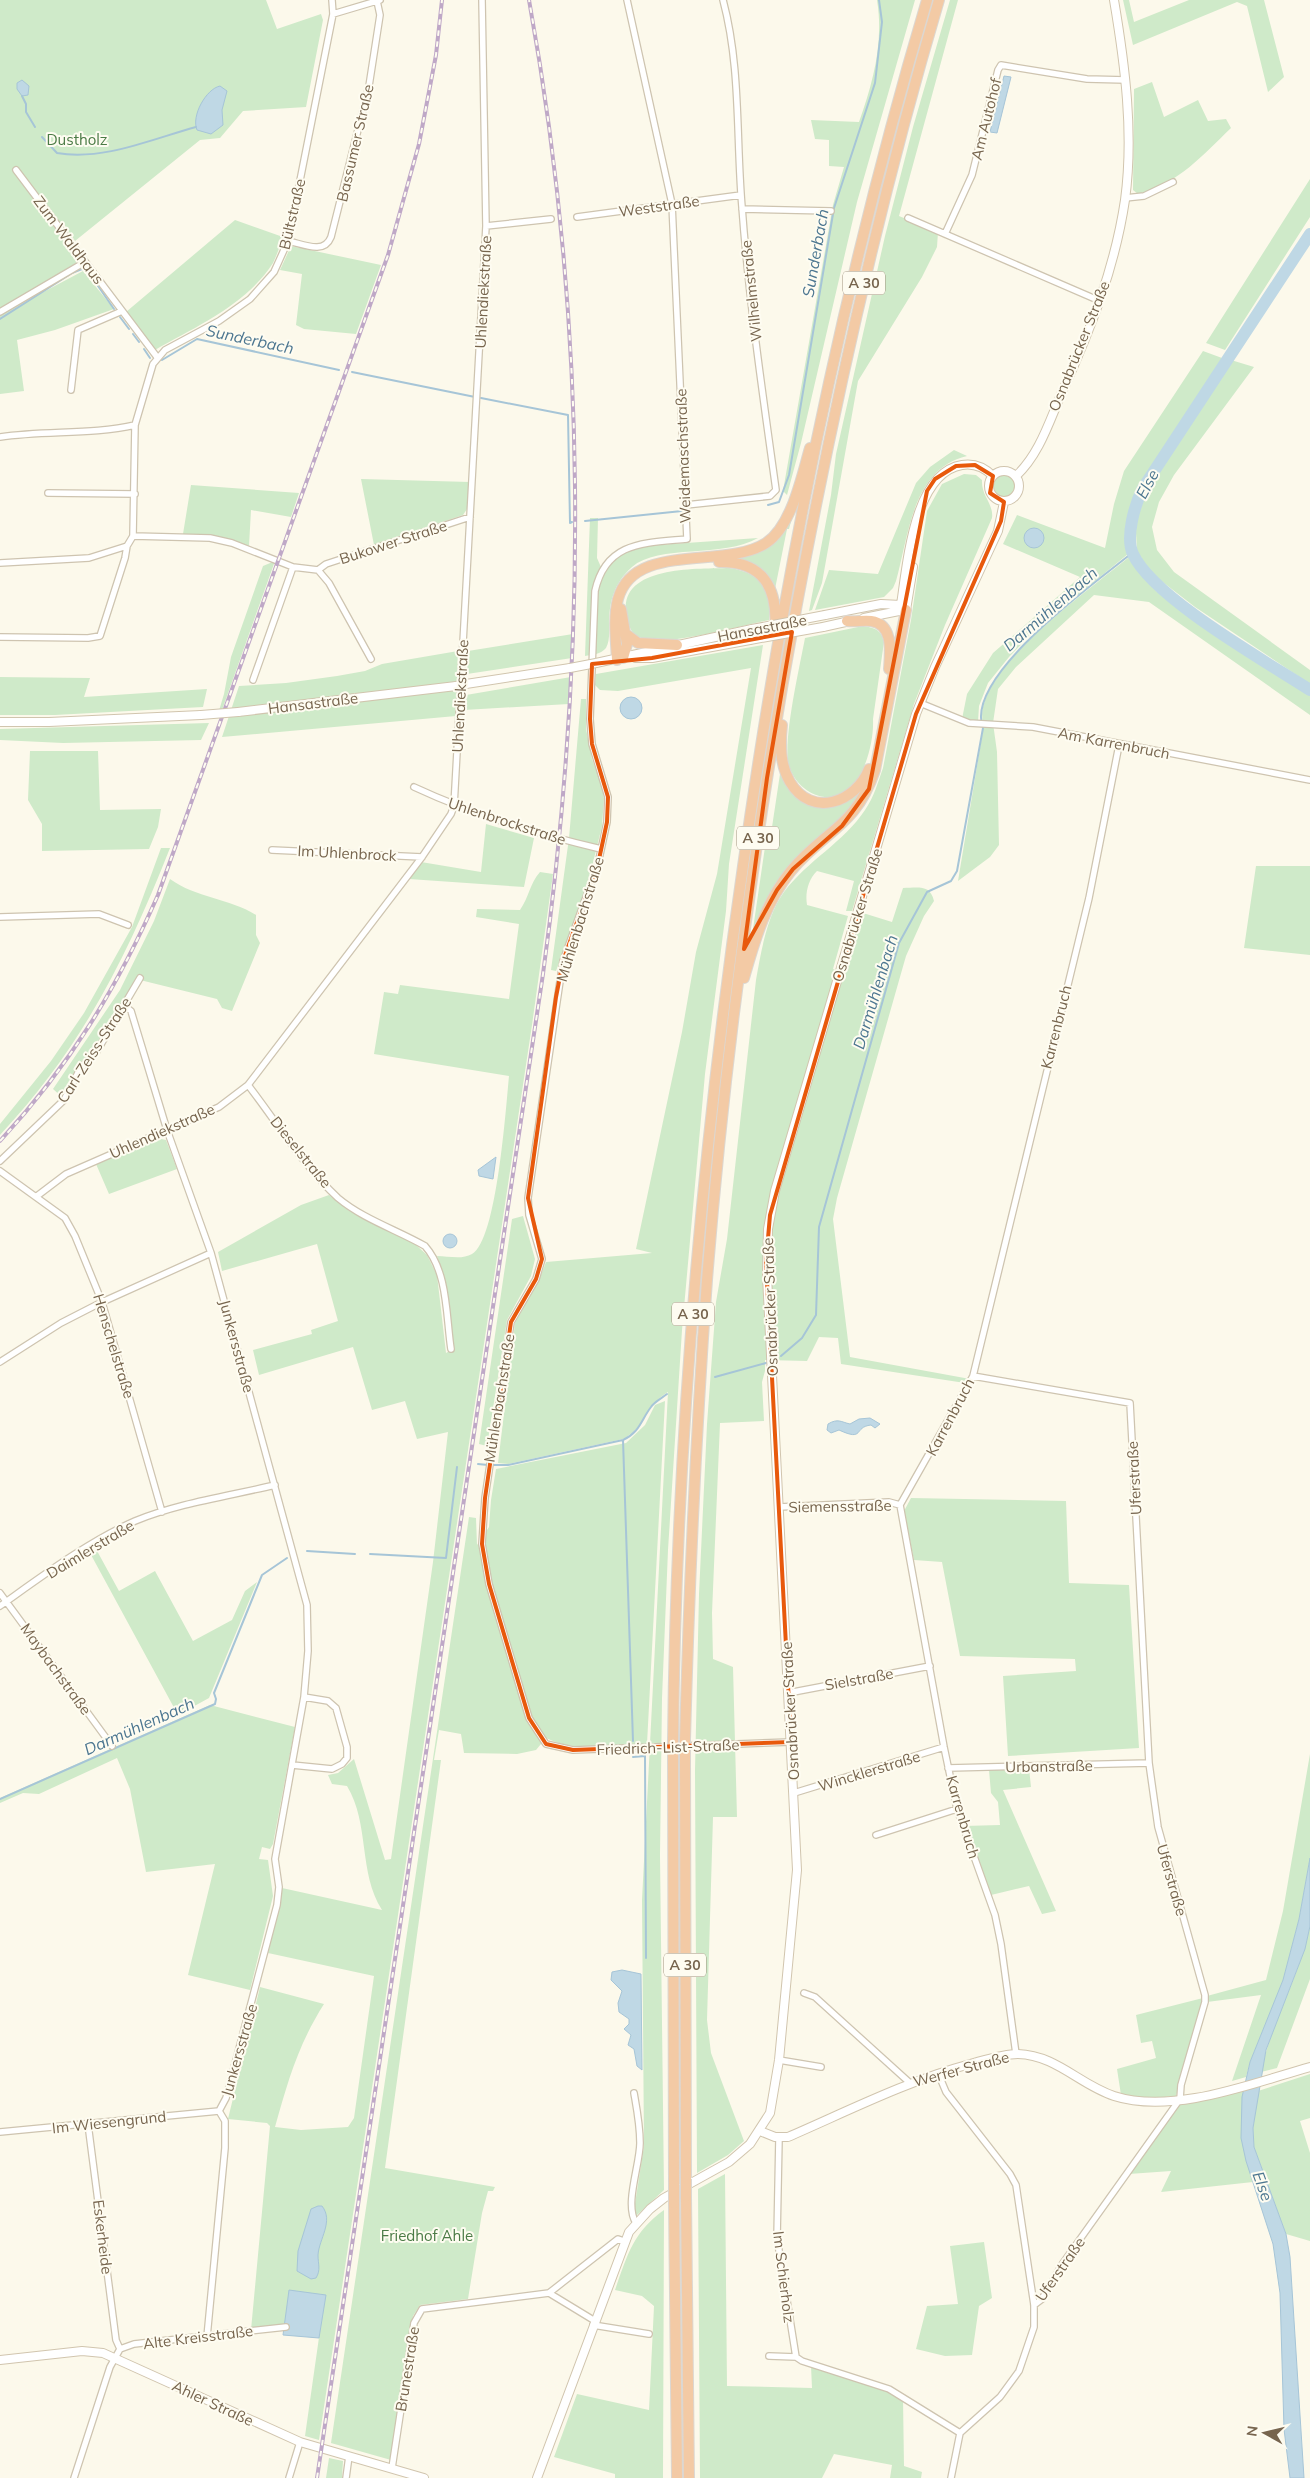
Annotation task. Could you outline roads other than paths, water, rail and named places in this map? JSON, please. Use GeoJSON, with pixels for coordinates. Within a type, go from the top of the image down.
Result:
{"type":"FeatureCollection","features":[{"type":"Feature","properties":{"kind":"highway","name":"A 30"},"geometry":{"type":"LineString","coordinates":[[677,2478],[674,2203],[673,1741],[683,1457],[698,1236],[730,950],[771,680],[828,387],[873,196],[927,0]]}},
{"type":"Feature","properties":{"kind":"highway","name":"A 30"},"geometry":{"type":"LineString","coordinates":[[689,2478],[685,1740],[696,1448],[711,1235],[735,1011],[767,778],[820,480],[857,311],[896,154],[940,0]]}},
{"type":"Feature","properties":{"kind":"highway"},"geometry":{"type":"LineString","coordinates":[[620,659],[615,624],[618,600],[621,590],[637,572],[655,564],[748,552],[768,542],[784,523],[795,498],[828,387]]}},
{"type":"Feature","properties":{"kind":"highway"},"geometry":{"type":"LineString","coordinates":[[620,659],[628,644],[621,618],[624,594],[631,583],[649,570],[714,562],[734,562],[746,566],[764,579],[774,599],[776,612],[771,680]]}},
{"type":"Feature","properties":{"kind":"highway"},"geometry":{"type":"LineString","coordinates":[[786,667],[781,741],[783,767],[798,792],[810,800],[822,803],[846,798],[865,779],[870,765],[903,609]]}},
{"type":"Feature","properties":{"kind":"highway"},"geometry":{"type":"LineString","coordinates":[[735,1011],[757,933],[777,890],[793,869],[842,826],[859,806],[868,789],[875,770],[903,609]]}},
{"type":"Feature","properties":{"kind":"highway"},"geometry":{"type":"LineString","coordinates":[[847,621],[872,621],[881,624],[890,642],[889,669]]}},
{"type":"Feature","properties":{"kind":"highway"},"geometry":{"type":"LineString","coordinates":[[626,634],[638,644],[677,645]]}},
{"type":"Feature","properties":{"kind":"main road","name":"Osnabrücker Straße"},"geometry":{"type":"LineString","coordinates":[[1016,476],[1024,469],[1037,447],[1077,359],[1100,301],[1116,248],[1125,198],[1128,150],[1126,80],[1114,0]]}},
{"type":"Feature","properties":{"kind":"main road"},"geometry":{"type":"LineString","coordinates":[[903,609],[922,503],[935,480],[956,466],[975,465],[988,470],[993,476]]}},
{"type":"Feature","properties":{"kind":"main road"},"geometry":{"type":"LineString","coordinates":[[1007,471],[1016,476],[1020,484],[1018,492],[1013,499],[1004,502],[999,501],[990,492],[990,481],[993,476],[1007,471]]}},
{"type":"Feature","properties":{"kind":"main road","name":"Osnabrücker Straße"},"geometry":{"type":"LineString","coordinates":[[537,2478],[624,2241],[636,2223],[664,2198],[729,2162],[750,2144],[770,2113],[780,2060],[796,1884],[794,1793],[766,1262],[770,1214],[775,1191],[920,703],[998,532],[1004,502]]}},
{"type":"Feature","properties":{"kind":"main road","name":"Hansastraße"},"geometry":{"type":"LineString","coordinates":[[0,722],[50,722],[201,715],[456,686],[620,659],[752,629],[882,604],[903,609]]}},
{"type":"Feature","properties":{"kind":"main road","name":"Hansastraße"},"geometry":{"type":"LineString","coordinates":[[620,659],[652,658],[823,627],[903,609]]}},
{"type":"Feature","properties":{"kind":"main road","name":"Werfer Straße"},"geometry":{"type":"LineString","coordinates":[[779,2138],[788,2136],[910,2082],[938,2072],[1016,2054],[1046,2059],[1098,2089],[1115,2096],[1147,2101],[1180,2099],[1233,2088],[1310,2067]]}},
{"type":"Feature","properties":{"kind":"main road"},"geometry":{"type":"LineString","coordinates":[[760,2131],[779,2138]]}},
{"type":"Feature","properties":{"kind":"main road","name":"Ahler Straße"},"geometry":{"type":"LineString","coordinates":[[0,2360],[82,2351],[103,2352],[300,2442],[424,2478]]}},
{"type":"Feature","properties":{"kind":"street","name":"Bültstraße"},"geometry":{"type":"LineString","coordinates":[[157,357],[219,321],[250,299],[274,272],[288,241],[333,14],[332,0]]}},
{"type":"Feature","properties":{"kind":"street"},"geometry":{"type":"LineString","coordinates":[[333,14],[379,0]]}},
{"type":"Feature","properties":{"kind":"street","name":"Bassumer Straße"},"geometry":{"type":"LineString","coordinates":[[288,241],[320,248],[326,245],[331,236],[369,86],[380,15],[379,0]]}},
{"type":"Feature","properties":{"kind":"street","name":"Uhlendiekstraße"},"geometry":{"type":"LineString","coordinates":[[36,1196],[66,1174],[218,1106],[248,1085],[422,857],[451,814],[454,806],[486,226],[482,0]]}},
{"type":"Feature","properties":{"kind":"street","name":"Weidemaschstraße"},"geometry":{"type":"LineString","coordinates":[[601,849],[607,822],[608,796],[592,744],[590,719],[594,605],[598,578],[613,557],[628,547],[687,539],[672,204],[627,0]]}},
{"type":"Feature","properties":{"kind":"street","name":"Wilhelmstraße"},"geometry":{"type":"LineString","coordinates":[[686,505],[770,496],[776,490],[759,369],[742,209],[735,67],[723,0]]}},
{"type":"Feature","properties":{"kind":"street","name":"Am Autohof"},"geometry":{"type":"LineString","coordinates":[[945,234],[972,175],[998,70],[1001,65],[1087,79],[1126,80]]}},
{"type":"Feature","properties":{"kind":"street","name":"Zum Waldhaus"},"geometry":{"type":"LineString","coordinates":[[16,170],[157,357]]}},
{"type":"Feature","properties":{"kind":"street"},"geometry":{"type":"LineString","coordinates":[[1125,198],[1144,196],[1173,182]]}},
{"type":"Feature","properties":{"kind":"street","name":"Weststraße"},"geometry":{"type":"LineString","coordinates":[[577,217],[741,195]]}},
{"type":"Feature","properties":{"kind":"street"},"geometry":{"type":"LineString","coordinates":[[742,209],[831,211]]}},
{"type":"Feature","properties":{"kind":"street"},"geometry":{"type":"LineString","coordinates":[[908,218],[1100,301]]}},
{"type":"Feature","properties":{"kind":"street"},"geometry":{"type":"LineString","coordinates":[[486,226],[552,219]]}},
{"type":"Feature","properties":{"kind":"street"},"geometry":{"type":"LineString","coordinates":[[0,312],[85,262]]}},
{"type":"Feature","properties":{"kind":"street"},"geometry":{"type":"LineString","coordinates":[[71,390],[78,330],[122,311]]}},
{"type":"Feature","properties":{"kind":"street"},"geometry":{"type":"LineString","coordinates":[[0,637],[88,638],[100,636],[125,558],[127,546],[133,536],[135,425],[157,357]]}},
{"type":"Feature","properties":{"kind":"street"},"geometry":{"type":"LineString","coordinates":[[0,437],[32,432],[113,430],[135,425]]}},
{"type":"Feature","properties":{"kind":"street"},"geometry":{"type":"LineString","coordinates":[[48,493],[134,494]]}},
{"type":"Feature","properties":{"kind":"street","name":"Bukower Straße"},"geometry":{"type":"LineString","coordinates":[[318,570],[326,564],[470,517]]}},
{"type":"Feature","properties":{"kind":"street"},"geometry":{"type":"LineString","coordinates":[[133,536],[210,538],[232,543],[293,567],[318,570],[329,583],[371,660]]}},
{"type":"Feature","properties":{"kind":"street"},"geometry":{"type":"LineString","coordinates":[[0,563],[89,558],[127,546]]}},
{"type":"Feature","properties":{"kind":"street"},"geometry":{"type":"LineString","coordinates":[[253,680],[293,567]]}},
{"type":"Feature","properties":{"kind":"street","name":"Am Karrenbruch"},"geometry":{"type":"LineString","coordinates":[[920,703],[962,721],[1033,727],[1119,745],[1310,780]]}},
{"type":"Feature","properties":{"kind":"street","name":"Karrenbruch"},"geometry":{"type":"LineString","coordinates":[[1016,2054],[1002,1944],[995,1915],[958,1809],[948,1768],[900,1505],[973,1376],[1089,898],[1119,745]]}},
{"type":"Feature","properties":{"kind":"street","name":"Uhlenbrockstraße"},"geometry":{"type":"LineString","coordinates":[[414,788],[454,806],[536,833],[601,849]]}},
{"type":"Feature","properties":{"kind":"street","name":"Mühlenbachstraße"},"geometry":{"type":"LineString","coordinates":[[546,1744],[528,1718],[488,1584],[482,1544],[488,1470],[511,1322],[536,1278],[542,1259],[529,1215],[528,1198],[556,997],[563,962],[601,849]]}},
{"type":"Feature","properties":{"kind":"street","name":"Im Uhlenbrock"},"geometry":{"type":"LineString","coordinates":[[272,850],[422,857]]}},
{"type":"Feature","properties":{"kind":"street"},"geometry":{"type":"LineString","coordinates":[[0,917],[99,914],[128,925]]}},
{"type":"Feature","properties":{"kind":"street","name":"Carl-Zeiss-Straße"},"geometry":{"type":"LineString","coordinates":[[0,1161],[64,1100],[80,1069],[97,1051],[140,978]]}},
{"type":"Feature","properties":{"kind":"street","name":"Junkersstraße"},"geometry":{"type":"LineString","coordinates":[[125,1006],[131,1011],[167,1130],[211,1253],[307,1605],[308,1651],[304,1697],[275,1859],[278,1887],[277,1905],[226,2098],[219,2111],[226,2121],[225,2148],[208,2336]]}},
{"type":"Feature","properties":{"kind":"street","name":"Dieselstraße"},"geometry":{"type":"LineString","coordinates":[[248,1085],[318,1177],[339,1198],[356,1210],[425,1246],[430,1252],[440,1272],[451,1349]]}},
{"type":"Feature","properties":{"kind":"street","name":"Henschelstraße"},"geometry":{"type":"LineString","coordinates":[[0,1171],[65,1218],[75,1236],[102,1302],[162,1512]]}},
{"type":"Feature","properties":{"kind":"street"},"geometry":{"type":"LineString","coordinates":[[0,1362],[61,1323],[102,1302],[211,1253]]}},
{"type":"Feature","properties":{"kind":"street","name":"Uferstraße"},"geometry":{"type":"LineString","coordinates":[[973,1376],[1130,1403],[1149,1763],[1158,1827],[1205,1995],[1205,2002],[1181,2085],[1180,2099],[1063,2263],[1042,2299],[1034,2305]]}},
{"type":"Feature","properties":{"kind":"street","name":"Daimlerstraße"},"geometry":{"type":"LineString","coordinates":[[0,1606],[98,1541],[135,1522],[162,1512],[275,1485]]}},
{"type":"Feature","properties":{"kind":"street","name":"Siemensstraße"},"geometry":{"type":"LineString","coordinates":[[779,1506],[889,1502],[900,1505]]}},
{"type":"Feature","properties":{"kind":"street","name":"Maybachstraße"},"geometry":{"type":"LineString","coordinates":[[0,1593],[112,1746]]}},
{"type":"Feature","properties":{"kind":"street","name":"Sielstraße"},"geometry":{"type":"LineString","coordinates":[[788,1693],[930,1666]]}},
{"type":"Feature","properties":{"kind":"street"},"geometry":{"type":"LineString","coordinates":[[292,1765],[332,1770],[342,1764],[347,1758],[347,1747],[336,1708],[328,1701],[304,1697]]}},
{"type":"Feature","properties":{"kind":"street","name":"Friedrich-List-Straße"},"geometry":{"type":"LineString","coordinates":[[546,1744],[573,1750],[791,1742]]}},
{"type":"Feature","properties":{"kind":"street","name":"Wincklerstraße"},"geometry":{"type":"LineString","coordinates":[[794,1793],[944,1747]]}},
{"type":"Feature","properties":{"kind":"street","name":"Urbanstraße"},"geometry":{"type":"LineString","coordinates":[[948,1768],[1149,1763]]}},
{"type":"Feature","properties":{"kind":"street"},"geometry":{"type":"LineString","coordinates":[[876,1835],[958,1809]]}},
{"type":"Feature","properties":{"kind":"street"},"geometry":{"type":"LineString","coordinates":[[804,1993],[816,1997],[910,2082]]}},
{"type":"Feature","properties":{"kind":"street"},"geometry":{"type":"LineString","coordinates":[[780,2060],[821,2067]]}},
{"type":"Feature","properties":{"kind":"street"},"geometry":{"type":"LineString","coordinates":[[938,2072],[946,2092],[1010,2174],[1016,2185],[1034,2305],[1034,2327],[1019,2371],[1000,2397],[960,2433],[950,2478]]}},
{"type":"Feature","properties":{"kind":"street"},"geometry":{"type":"LineString","coordinates":[[634,2093],[640,2121],[640,2145],[631,2210],[636,2223]]}},
{"type":"Feature","properties":{"kind":"street","name":"Im Wiesengrund"},"geometry":{"type":"LineString","coordinates":[[0,2132],[219,2111]]}},
{"type":"Feature","properties":{"kind":"street","name":"Eskerheide"},"geometry":{"type":"LineString","coordinates":[[88,2124],[116,2340],[120,2349]]}},
{"type":"Feature","properties":{"kind":"street","name":"Im Schierholz"},"geometry":{"type":"LineString","coordinates":[[779,2138],[777,2238],[796,2357]]}},
{"type":"Feature","properties":{"kind":"street"},"geometry":{"type":"LineString","coordinates":[[624,2241],[618,2240],[549,2293],[594,2323],[649,2334]]}},
{"type":"Feature","properties":{"kind":"street","name":"Brunestraße"},"geometry":{"type":"LineString","coordinates":[[392,2468],[414,2323],[422,2309],[549,2293]]}},
{"type":"Feature","properties":{"kind":"street","name":"Alte Kreisstraße"},"geometry":{"type":"LineString","coordinates":[[120,2349],[134,2344],[286,2326]]}},
{"type":"Feature","properties":{"kind":"street"},"geometry":{"type":"LineString","coordinates":[[74,2478],[110,2367],[120,2349]]}},
{"type":"Feature","properties":{"kind":"street"},"geometry":{"type":"LineString","coordinates":[[768,2356],[796,2357],[802,2362],[890,2389],[960,2433]]}},
{"type":"Feature","properties":{"kind":"street"},"geometry":{"type":"LineString","coordinates":[[289,2478],[300,2442]]}},
{"type":"Feature","properties":{"kind":"street"},"geometry":{"type":"LineString","coordinates":[[346,2478],[349,2456]]}},
{"type":"Feature","properties":{"kind":"water"},"geometry":{"type":"Polygon","coordinates":[[[1004,76],[1011,77],[997,133],[990,132],[1004,76]]]}},
{"type":"Feature","properties":{"kind":"water"},"geometry":{"type":"Polygon","coordinates":[[[22,80],[29,86],[28,95],[22,96],[17,89],[17,83],[22,80]]]}},
{"type":"Feature","properties":{"kind":"water"},"geometry":{"type":"Polygon","coordinates":[[[220,86],[227,91],[222,110],[223,125],[211,134],[197,130],[196,118],[201,104],[210,92],[220,86]]]}},
{"type":"Feature","properties":{"kind":"water"},"geometry":{"type":"Polygon","coordinates":[[[1034,528],[1041,531],[1044,538],[1041,545],[1034,548],[1027,545],[1024,538],[1027,531],[1034,528]]]}},
{"type":"Feature","properties":{"kind":"water"},"geometry":{"type":"Polygon","coordinates":[[[631,697],[639,700],[642,708],[639,716],[631,719],[623,716],[620,708],[623,700],[631,697]]]}},
{"type":"Feature","properties":{"kind":"water"},"geometry":{"type":"Polygon","coordinates":[[[496,1157],[493,1179],[479,1176],[478,1170],[496,1157]]]}},
{"type":"Feature","properties":{"kind":"water"},"geometry":{"type":"Polygon","coordinates":[[[450,1234],[455,1236],[457,1241],[455,1246],[450,1248],[445,1246],[443,1241],[445,1236],[450,1234]]]}},
{"type":"Feature","properties":{"kind":"water"},"geometry":{"type":"Polygon","coordinates":[[[870,1418],[880,1424],[875,1428],[871,1425],[866,1426],[858,1433],[852,1435],[839,1430],[831,1433],[827,1430],[828,1424],[834,1421],[850,1424],[859,1419],[870,1418]]]}},
{"type":"Feature","properties":{"kind":"water"},"geometry":{"type":"Polygon","coordinates":[[[1310,1858],[1310,1926],[1305,1949],[1266,2050],[1253,2128],[1254,2147],[1286,2234],[1290,2257],[1304,2478],[1290,2478],[1284,2429],[1280,2293],[1273,2244],[1246,2161],[1241,2138],[1242,2097],[1250,2062],[1283,1980],[1299,1919],[1310,1858]]]}},
{"type":"Feature","properties":{"kind":"water"},"geometry":{"type":"Polygon","coordinates":[[[622,1970],[641,1974],[642,2070],[637,2066],[634,2049],[628,2045],[631,2035],[624,2029],[629,2024],[629,2019],[619,2012],[618,2003],[622,1991],[611,1980],[612,1972],[622,1970]]]}},
{"type":"Feature","properties":{"kind":"water"},"geometry":{"type":"Polygon","coordinates":[[[322,2206],[327,2218],[318,2255],[318,2272],[316,2278],[311,2279],[297,2271],[298,2251],[311,2209],[322,2206]]]}},
{"type":"Feature","properties":{"kind":"water"},"geometry":{"type":"Polygon","coordinates":[[[289,2290],[326,2295],[319,2338],[283,2335],[289,2290]]]}},
{"type":"Feature","properties":{"kind":"waterway","name":"Sunderbach"},"geometry":{"type":"LineString","coordinates":[[768,505],[779,502],[789,475],[834,208],[875,83],[882,22],[879,0]]}},
{"type":"Feature","properties":{"kind":"waterway"},"geometry":{"type":"LineString","coordinates":[[22,96],[26,104],[26,112],[35,127]]}},
{"type":"Feature","properties":{"kind":"waterway"},"geometry":{"type":"LineString","coordinates":[[42,137],[57,153],[74,155],[92,154],[127,148],[196,127]]}},
{"type":"Feature","properties":{"kind":"waterway","name":"Else"},"geometry":{"type":"LineString","coordinates":[[1310,234],[1143,488],[1134,511],[1130,539],[1133,554],[1145,571],[1163,590],[1213,628],[1310,690]]}},
{"type":"Feature","properties":{"kind":"waterway","name":"Sunderbach"},"geometry":{"type":"LineString","coordinates":[[0,319],[72,273],[82,269],[89,273],[114,309]]}},
{"type":"Feature","properties":{"kind":"waterway","name":"Sunderbach"},"geometry":{"type":"LineString","coordinates":[[120,317],[129,329]]}},
{"type":"Feature","properties":{"kind":"waterway","name":"Sunderbach"},"geometry":{"type":"LineString","coordinates":[[133,334],[139,342]]}},
{"type":"Feature","properties":{"kind":"waterway","name":"Sunderbach"},"geometry":{"type":"LineString","coordinates":[[162,360],[197,339],[339,370]]}},
{"type":"Feature","properties":{"kind":"waterway","name":"Sunderbach"},"geometry":{"type":"LineString","coordinates":[[144,349],[150,358]]}},
{"type":"Feature","properties":{"kind":"waterway","name":"Sunderbach"},"geometry":{"type":"LineString","coordinates":[[352,372],[475,397]]}},
{"type":"Feature","properties":{"kind":"waterway","name":"Sunderbach"},"geometry":{"type":"LineString","coordinates":[[481,398],[568,415],[570,523],[572,522]]}},
{"type":"Feature","properties":{"kind":"waterway","name":"Sunderbach"},"geometry":{"type":"LineString","coordinates":[[585,521],[682,511]]}},
{"type":"Feature","properties":{"kind":"waterway","name":"Darmühlenbach"},"geometry":{"type":"LineString","coordinates":[[781,1356],[802,1338],[816,1315],[819,1227],[899,943],[927,892],[951,881],[957,871],[983,728],[982,707],[993,683],[1012,658],[1036,632],[1132,553]]}},
{"type":"Feature","properties":{"kind":"waterway","name":"Darmühlenbach"},"geometry":{"type":"LineString","coordinates":[[715,1377],[766,1363]]}},
{"type":"Feature","properties":{"kind":"waterway","name":"Darmühlenbach"},"geometry":{"type":"LineString","coordinates":[[493,1465],[508,1465],[623,1440],[637,1429],[652,1405],[667,1394]]}},
{"type":"Feature","properties":{"kind":"waterway"},"geometry":{"type":"LineString","coordinates":[[623,1440],[633,1741]]}},
{"type":"Feature","properties":{"kind":"waterway","name":"Darmühlenbach"},"geometry":{"type":"LineString","coordinates":[[478,1464],[488,1465]]}},
{"type":"Feature","properties":{"kind":"waterway","name":"Darmühlenbach"},"geometry":{"type":"LineString","coordinates":[[370,1554],[446,1558],[457,1467]]}},
{"type":"Feature","properties":{"kind":"waterway","name":"Darmühlenbach"},"geometry":{"type":"LineString","coordinates":[[307,1551],[355,1554]]}},
{"type":"Feature","properties":{"kind":"waterway","name":"Darmühlenbach"},"geometry":{"type":"LineString","coordinates":[[0,1799],[215,1704],[214,1693],[262,1575],[287,1558]]}},
{"type":"Feature","properties":{"kind":"waterway"},"geometry":{"type":"LineString","coordinates":[[633,1757],[645,1756],[646,1958]]}},
{"type":"Feature","properties":{"kind":"railway"},"geometry":{"type":"LineString","coordinates":[[0,1141],[48,1084],[90,1025],[125,963],[158,895],[388,255],[419,144],[436,55],[442,0]]}},
{"type":"Feature","properties":{"kind":"railway"},"geometry":{"type":"LineString","coordinates":[[317,2478],[543,974],[558,851],[568,729],[574,608],[575,486],[571,365],[562,244],[548,122],[529,0]]}},
{"type":"Feature","properties":{"kind":"park label","name":"Dustholz"},"geometry":{"type":"Point","coordinates":[77,139]}},
{"type":"Feature","properties":{"kind":"park label","name":"Friedhof Ahle"},"geometry":{"type":"Point","coordinates":[427,2235]}}]}
